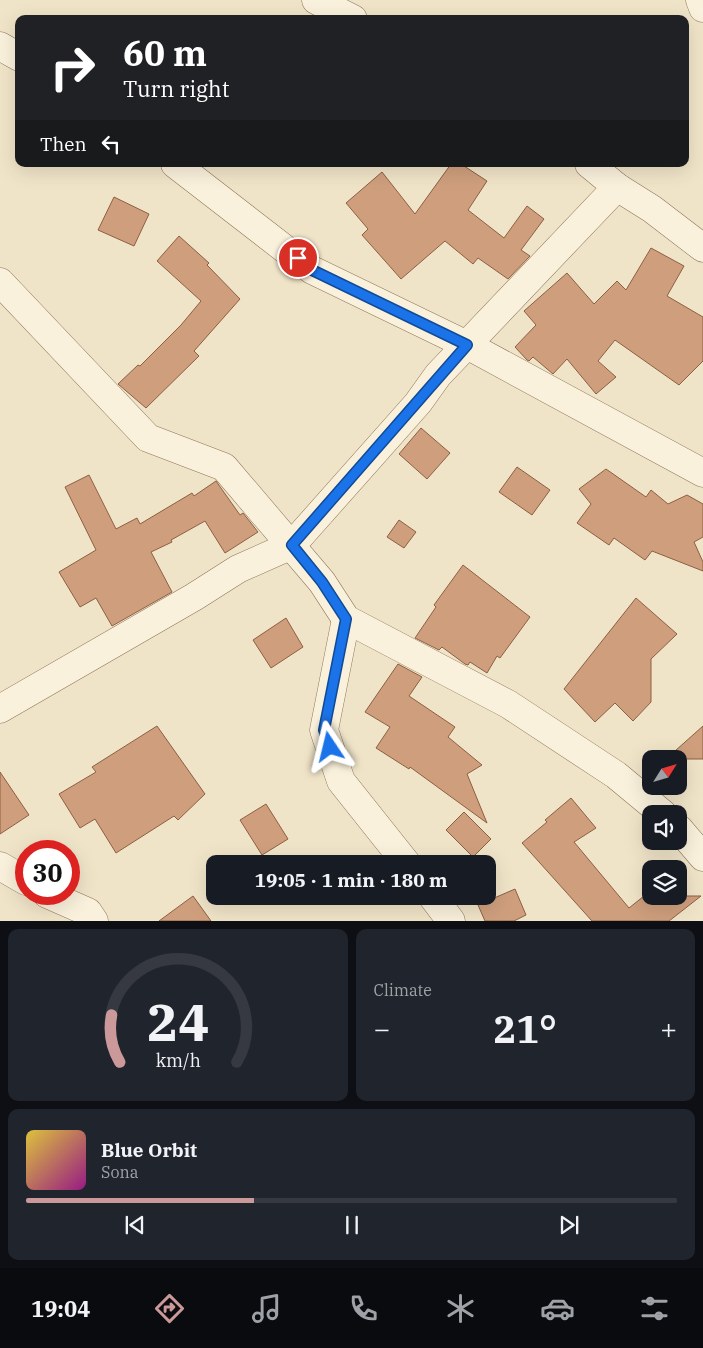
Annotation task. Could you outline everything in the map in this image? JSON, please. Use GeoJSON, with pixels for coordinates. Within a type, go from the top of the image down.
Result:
{"type":"FeatureCollection","features":[{"type":"Feature","properties":{"kind":"street"},"geometry":{"type":"LineString","coordinates":[[316,0],[345,15]]}},
{"type":"Feature","properties":{"kind":"street"},"geometry":{"type":"LineString","coordinates":[[700,0],[703,8]]}},
{"type":"Feature","properties":{"kind":"street"},"geometry":{"type":"LineString","coordinates":[[0,46],[15,55]]}},
{"type":"Feature","properties":{"kind":"street"},"geometry":{"type":"LineString","coordinates":[[180,167],[312,270],[467,345],[703,473]]}},
{"type":"Feature","properties":{"kind":"street"},"geometry":{"type":"LineString","coordinates":[[592,167],[617,188],[652,209],[703,248]]}},
{"type":"Feature","properties":{"kind":"street"},"geometry":{"type":"LineString","coordinates":[[0,709],[194,597],[238,569],[292,545],[467,345],[617,188]]}},
{"type":"Feature","properties":{"kind":"street"},"geometry":{"type":"LineString","coordinates":[[0,282],[148,438],[224,467],[322,582],[346,619],[508,704],[616,775],[652,805]]}},
{"type":"Feature","properties":{"kind":"street"},"geometry":{"type":"LineString","coordinates":[[346,619],[324,730],[341,781],[400,855]]}},
{"type":"Feature","properties":{"kind":"street"},"geometry":{"type":"LineString","coordinates":[[687,838],[703,857]]}},
{"type":"Feature","properties":{"kind":"street"},"geometry":{"type":"LineString","coordinates":[[0,866],[15,875]]}},
{"type":"Feature","properties":{"kind":"street"},"geometry":{"type":"LineString","coordinates":[[72,905],[88,912],[94,920]]}},
{"type":"Feature","properties":{"kind":"street"},"geometry":{"type":"LineString","coordinates":[[439,905],[451,920]]}},
{"type":"Feature","properties":{"kind":"building"},"geometry":{"type":"Polygon","coordinates":[[[449,167],[466,167],[487,181],[468,210],[504,238],[527,206],[544,219],[521,250],[530,256],[508,279],[478,258],[473,264],[445,241],[401,279],[362,235],[368,229],[346,203],[382,172],[415,214],[449,167]]]}},
{"type":"Feature","properties":{"kind":"building"},"geometry":{"type":"Polygon","coordinates":[[[114,197],[149,214],[134,246],[98,230],[114,197]]]}},
{"type":"Feature","properties":{"kind":"building"},"geometry":{"type":"Polygon","coordinates":[[[179,236],[209,263],[207,265],[240,299],[194,351],[199,356],[146,408],[118,384],[138,365],[140,366],[181,325],[201,301],[157,261],[179,236]]]}},
{"type":"Feature","properties":{"kind":"building"},"geometry":{"type":"Polygon","coordinates":[[[651,248],[684,266],[667,296],[703,317],[703,361],[679,385],[615,340],[598,361],[616,377],[596,394],[567,359],[553,374],[533,357],[529,361],[527,360],[515,347],[536,325],[524,311],[567,273],[594,304],[617,281],[626,290],[651,248]]]}},
{"type":"Feature","properties":{"kind":"building"},"geometry":{"type":"Polygon","coordinates":[[[421,428],[450,453],[427,479],[399,454],[421,428]]]}},
{"type":"Feature","properties":{"kind":"building"},"geometry":{"type":"Polygon","coordinates":[[[517,467],[550,490],[532,515],[499,492],[517,467]]]}},
{"type":"Feature","properties":{"kind":"building"},"geometry":{"type":"Polygon","coordinates":[[[606,469],[646,497],[651,490],[668,504],[687,495],[703,504],[703,537],[694,542],[703,562],[703,571],[652,551],[645,560],[614,538],[609,545],[577,523],[591,504],[579,489],[606,469]]]}},
{"type":"Feature","properties":{"kind":"building"},"geometry":{"type":"Polygon","coordinates":[[[89,475],[116,529],[137,518],[140,524],[192,493],[194,496],[216,481],[240,515],[243,513],[258,532],[225,553],[205,521],[171,540],[172,542],[151,552],[172,592],[112,626],[96,598],[80,607],[59,572],[96,550],[65,487],[89,475]]]}},
{"type":"Feature","properties":{"kind":"building"},"geometry":{"type":"Polygon","coordinates":[[[399,520],[416,532],[404,548],[387,537],[399,520]]]}},
{"type":"Feature","properties":{"kind":"building"},"geometry":{"type":"Polygon","coordinates":[[[463,565],[530,617],[500,658],[497,656],[487,673],[470,662],[468,665],[465,664],[442,647],[439,650],[415,638],[436,607],[434,605],[463,565]]]}},
{"type":"Feature","properties":{"kind":"building"},"geometry":{"type":"Polygon","coordinates":[[[636,598],[677,634],[651,659],[651,702],[633,721],[615,703],[595,722],[564,689],[636,598]]]}},
{"type":"Feature","properties":{"kind":"building"},"geometry":{"type":"Polygon","coordinates":[[[286,618],[303,647],[271,668],[253,640],[286,618]]]}},
{"type":"Feature","properties":{"kind":"building"},"geometry":{"type":"Polygon","coordinates":[[[398,664],[422,677],[409,696],[455,727],[448,737],[482,765],[467,774],[487,823],[410,767],[409,769],[376,748],[390,727],[365,712],[398,664]]]}},
{"type":"Feature","properties":{"kind":"building"},"geometry":{"type":"Polygon","coordinates":[[[157,726],[205,794],[178,820],[174,816],[116,853],[95,819],[80,828],[59,794],[96,772],[92,767],[157,726]]]}},
{"type":"Feature","properties":{"kind":"building"},"geometry":{"type":"Polygon","coordinates":[[[703,726],[703,759],[688,759],[688,750],[676,750],[703,726]]]}},
{"type":"Feature","properties":{"kind":"building"},"geometry":{"type":"Polygon","coordinates":[[[0,772],[29,815],[0,834],[0,772]]]}},
{"type":"Feature","properties":{"kind":"building"},"geometry":{"type":"Polygon","coordinates":[[[571,798],[596,828],[574,842],[629,908],[642,898],[642,905],[687,905],[687,896],[701,896],[669,921],[592,921],[522,843],[547,822],[545,820],[571,798]]]}},
{"type":"Feature","properties":{"kind":"building"},"geometry":{"type":"Polygon","coordinates":[[[266,804],[288,839],[262,855],[240,820],[266,804]]]}},
{"type":"Feature","properties":{"kind":"building"},"geometry":{"type":"Polygon","coordinates":[[[464,812],[491,839],[475,855],[471,855],[446,830],[464,812]]]}},
{"type":"Feature","properties":{"kind":"building"},"geometry":{"type":"Polygon","coordinates":[[[515,889],[526,915],[514,921],[485,921],[478,905],[496,905],[496,897],[515,889]]]}},
{"type":"Feature","properties":{"kind":"building"},"geometry":{"type":"Polygon","coordinates":[[[193,896],[211,921],[159,921],[193,896]]]}},
{"type":"Feature","properties":{"kind":"route"},"geometry":{"type":"LineString","coordinates":[[298,258],[312,270],[467,345],[438,375],[418,403],[292,545],[322,582],[346,619],[324,730],[330,747]]}}]}
